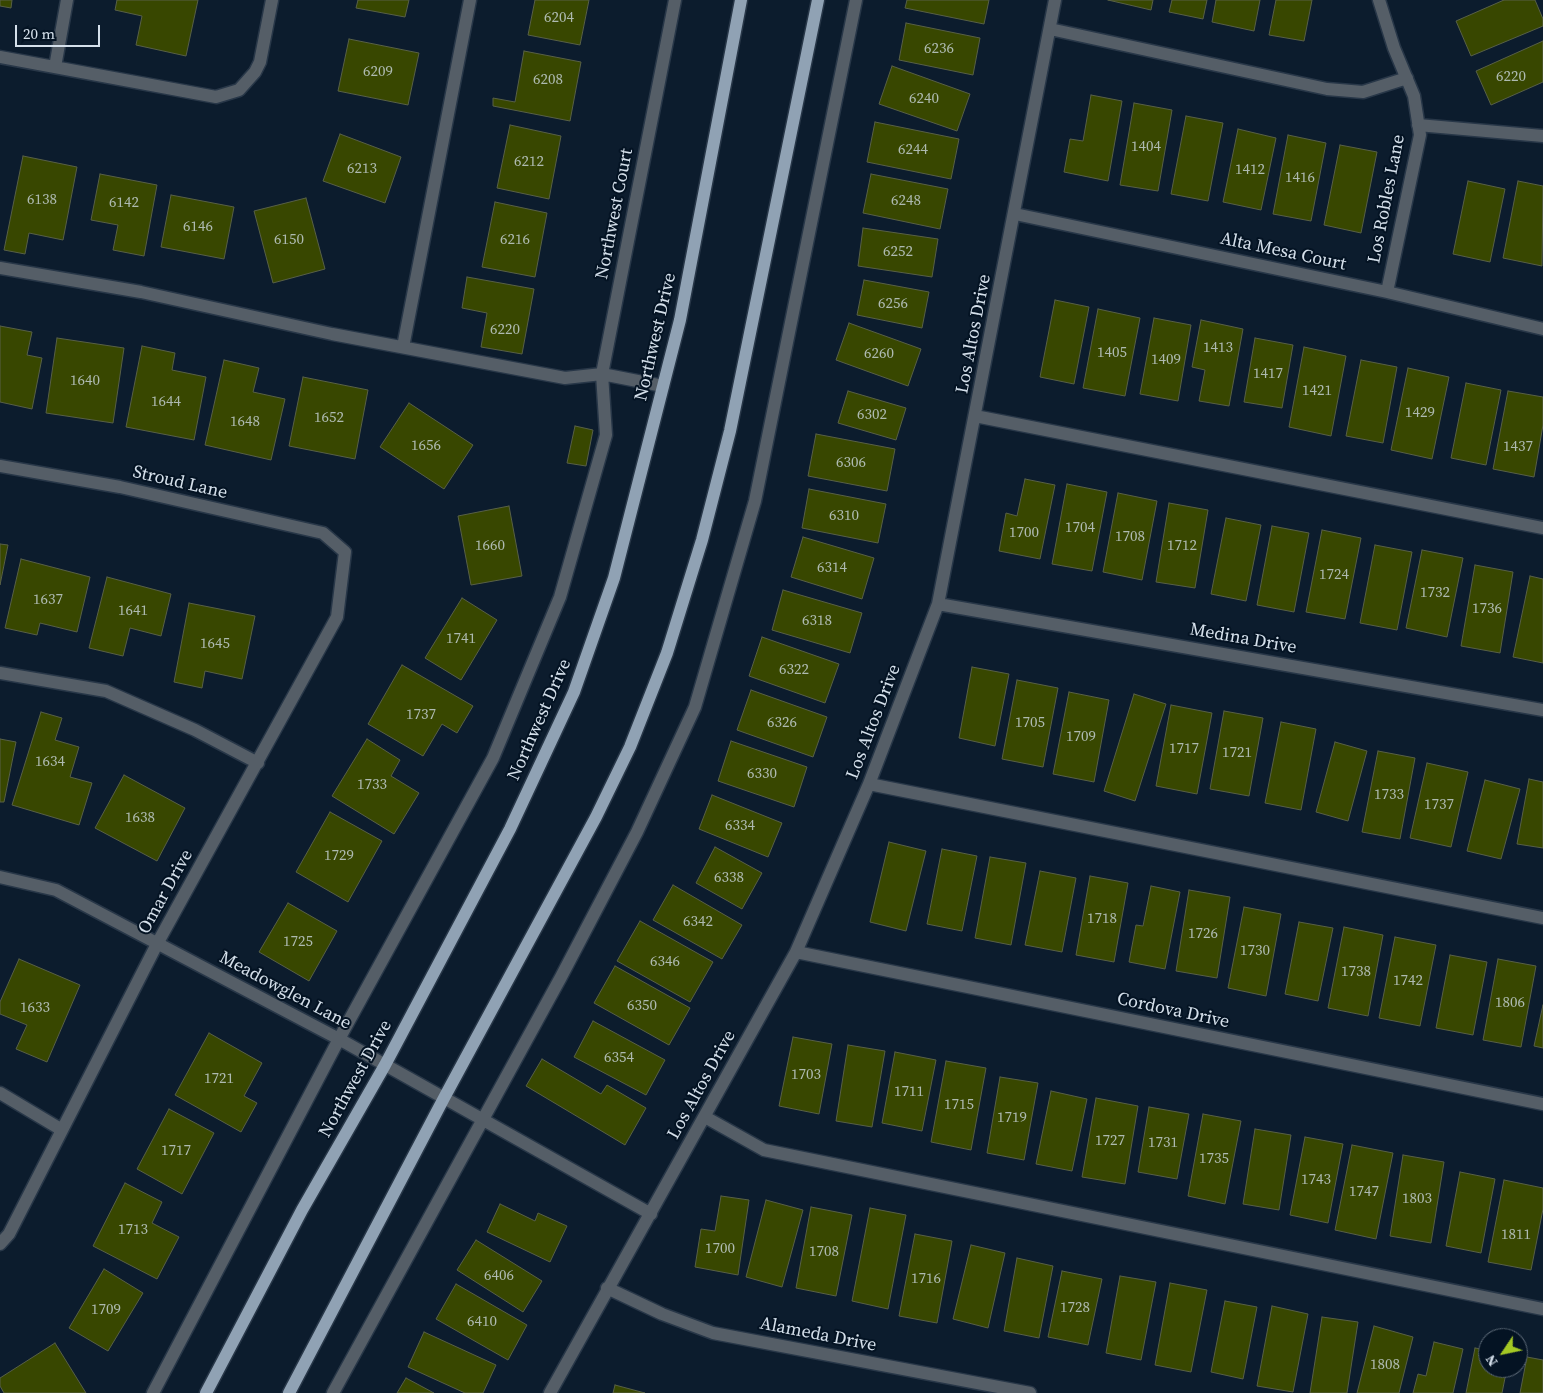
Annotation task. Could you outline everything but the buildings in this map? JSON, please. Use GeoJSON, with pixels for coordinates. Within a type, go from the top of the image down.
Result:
{"type":"FeatureCollection","features":[{"type":"Feature","properties":{"kind":"main road","name":"Northwest Drive"},"geometry":{"type":"LineString","coordinates":[[206,1393],[302,1210],[385,1065],[510,829],[574,692],[614,578],[680,320],[741,0]]}},
{"type":"Feature","properties":{"kind":"main road"},"geometry":{"type":"LineString","coordinates":[[289,1393],[444,1098],[596,817],[630,747],[667,653],[702,540],[730,431],[818,0]]}},
{"type":"Feature","properties":{"kind":"street"},"geometry":{"type":"LineString","coordinates":[[55,67],[67,0]]}},
{"type":"Feature","properties":{"kind":"street"},"geometry":{"type":"LineString","coordinates":[[0,57],[216,97],[239,90],[255,72],[260,62],[272,0]]}},
{"type":"Feature","properties":{"kind":"street"},"geometry":{"type":"LineString","coordinates":[[403,347],[470,0]]}},
{"type":"Feature","properties":{"kind":"street","name":"Northwest Court"},"geometry":{"type":"LineString","coordinates":[[153,1393],[339,1039],[493,758],[560,597],[606,435],[602,374],[675,0]]}},
{"type":"Feature","properties":{"kind":"street"},"geometry":{"type":"LineString","coordinates":[[333,1393],[483,1120],[637,832],[694,707],[755,501],[856,0]]}},
{"type":"Feature","properties":{"kind":"street","name":"Los Altos Drive"},"geometry":{"type":"LineString","coordinates":[[550,1393],[796,952],[869,784],[938,604],[1055,0]]}},
{"type":"Feature","properties":{"kind":"street","name":"Los Robles Lane"},"geometry":{"type":"LineString","coordinates":[[1378,0],[1414,96],[1420,136],[1387,292]]}},
{"type":"Feature","properties":{"kind":"street"},"geometry":{"type":"LineString","coordinates":[[1050,29],[1327,89],[1363,92],[1407,78]]}},
{"type":"Feature","properties":{"kind":"street"},"geometry":{"type":"LineString","coordinates":[[1418,125],[1543,136]]}},
{"type":"Feature","properties":{"kind":"street","name":"Alta Mesa Court"},"geometry":{"type":"LineString","coordinates":[[1015,214],[1387,292],[1543,329]]}},
{"type":"Feature","properties":{"kind":"street"},"geometry":{"type":"LineString","coordinates":[[0,268],[141,292],[403,347],[565,378],[602,374],[663,386]]}},
{"type":"Feature","properties":{"kind":"street"},"geometry":{"type":"LineString","coordinates":[[975,416],[1543,528]]}},
{"type":"Feature","properties":{"kind":"street","name":"Stroud Lane"},"geometry":{"type":"LineString","coordinates":[[0,466],[120,487],[323,533],[345,552]]}},
{"type":"Feature","properties":{"kind":"street","name":"Omar Drive"},"geometry":{"type":"LineString","coordinates":[[0,1244],[9,1234],[157,944],[337,617],[345,552]]}},
{"type":"Feature","properties":{"kind":"street","name":"Medina Drive"},"geometry":{"type":"LineString","coordinates":[[938,604],[1543,710]]}},
{"type":"Feature","properties":{"kind":"street"},"geometry":{"type":"LineString","coordinates":[[0,673],[106,691],[195,730],[258,763]]}},
{"type":"Feature","properties":{"kind":"street"},"geometry":{"type":"LineString","coordinates":[[869,784],[1543,918]]}},
{"type":"Feature","properties":{"kind":"street","name":"Meadowglen Lane"},"geometry":{"type":"LineString","coordinates":[[0,876],[56,890],[339,1039],[651,1214]]}},
{"type":"Feature","properties":{"kind":"street","name":"Cordova Drive"},"geometry":{"type":"LineString","coordinates":[[796,952],[1543,1104]]}},
{"type":"Feature","properties":{"kind":"street"},"geometry":{"type":"LineString","coordinates":[[0,1093],[62,1130]]}},
{"type":"Feature","properties":{"kind":"street"},"geometry":{"type":"LineString","coordinates":[[705,1116],[764,1150],[1543,1309]]}},
{"type":"Feature","properties":{"kind":"street","name":"Alameda Drive"},"geometry":{"type":"LineString","coordinates":[[607,1288],[662,1314],[713,1332],[1030,1393]]}}]}
